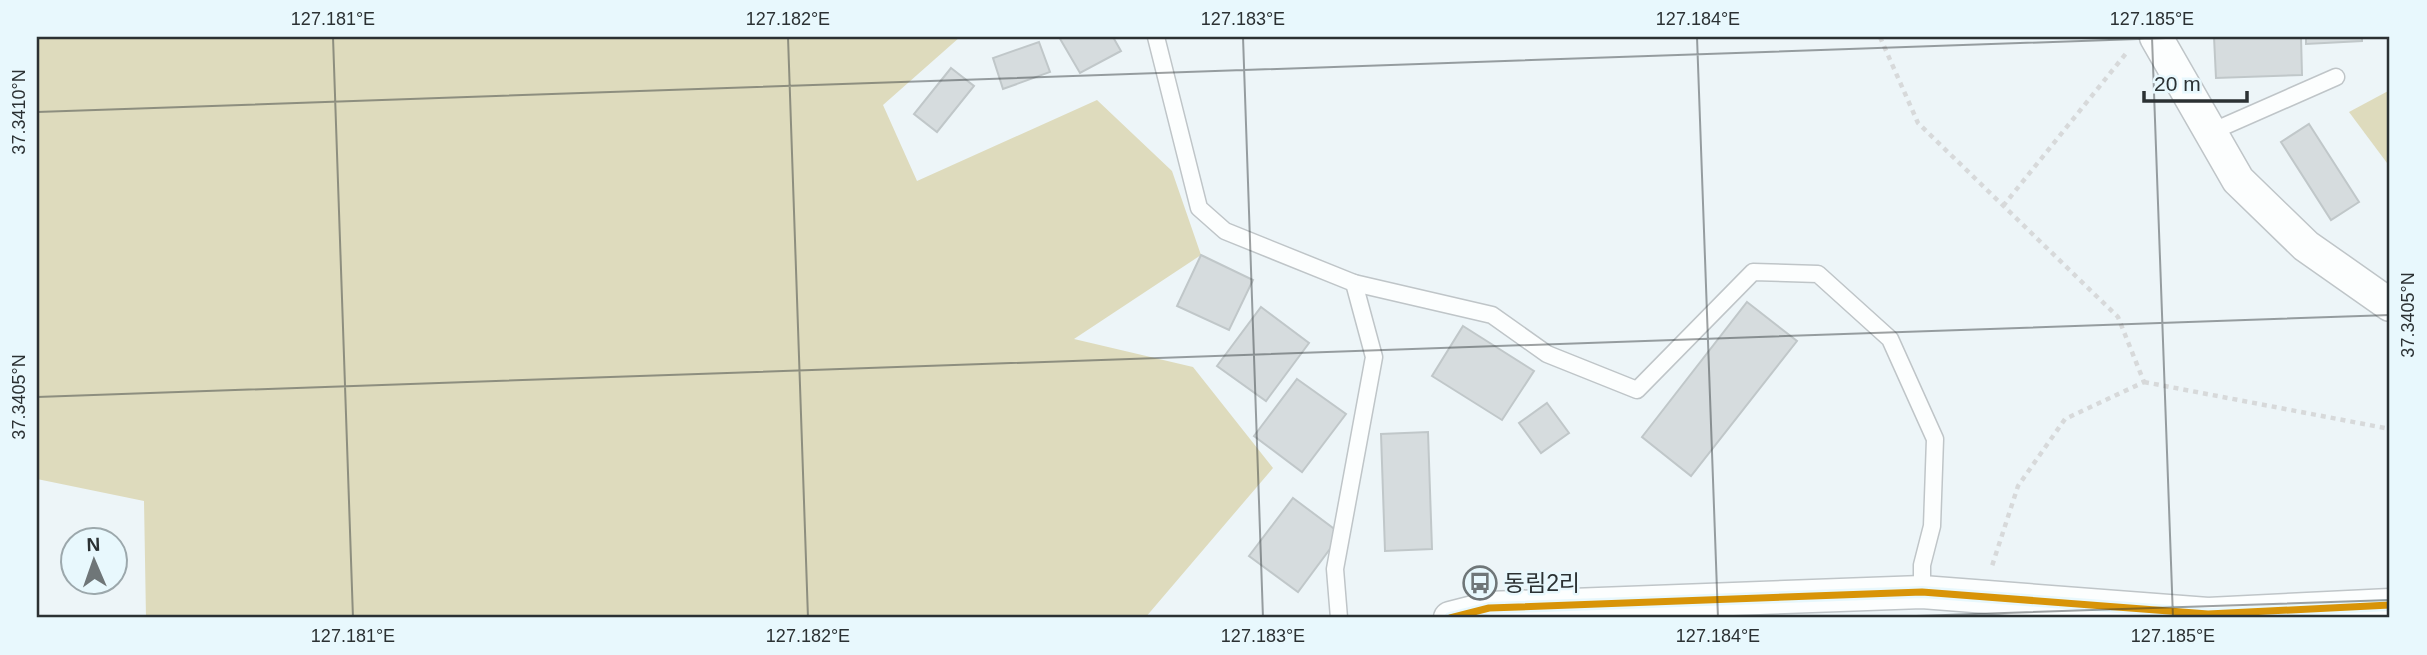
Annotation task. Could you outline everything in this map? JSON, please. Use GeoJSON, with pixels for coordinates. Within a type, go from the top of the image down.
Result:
{"type":"FeatureCollection","features":[{"type":"Feature","properties":{"kind":"street"},"geometry":{"type":"LineString","coordinates":[[2143,42],[2211,132],[2238,180],[2306,246],[2390,305]]}},
{"type":"Feature","properties":{"kind":"street"},"geometry":{"type":"LineString","coordinates":[[1450,618],[1489,608],[1920,605],[1982,595],[2208,614],[2390,605]]}},
{"type":"Feature","properties":{"kind":"lane"},"geometry":{"type":"LineString","coordinates":[[1156,37],[1199,208],[1225,231],[1354,283],[1492,315],[1547,354],[1637,390],[1754,272],[1818,274],[1889,339],[1935,439],[1931,526],[1922,565],[1920,605]]}},
{"type":"Feature","properties":{"kind":"lane"},"geometry":{"type":"LineString","coordinates":[[2211,132],[2336,77]]}},
{"type":"Feature","properties":{"kind":"lane"},"geometry":{"type":"LineString","coordinates":[[1339,618],[1335,569],[1374,356],[1354,283]]}},
{"type":"Feature","properties":{"kind":"path"},"geometry":{"type":"LineString","coordinates":[[1880,37],[1918,123],[2118,317],[2144,382]]}},
{"type":"Feature","properties":{"kind":"path"},"geometry":{"type":"LineString","coordinates":[[2003,206],[2143,42]]}},
{"type":"Feature","properties":{"kind":"path"},"geometry":{"type":"LineString","coordinates":[[1982,595],[2018,486],[2065,419],[2144,382],[2390,429]]}},
{"type":"Feature","properties":{"kind":"shaded area"},"geometry":{"type":"Polygon","coordinates":[[[37,37],[960,37],[883,105],[917,181],[1097,100],[1172,171],[1201,255],[1074,339],[1193,367],[1273,468],[1145,618],[146,618],[144,501],[37,479],[37,37]]]}},
{"type":"Feature","properties":{"kind":"shaded area"},"geometry":{"type":"Polygon","coordinates":[[[2390,90],[2390,167],[2349,112],[2390,90]]]}},
{"type":"Feature","properties":{"kind":"building"},"geometry":{"type":"Polygon","coordinates":[[[1059,37],[1113,37],[1121,51],[1080,73],[1059,37]]]}},
{"type":"Feature","properties":{"kind":"building"},"geometry":{"type":"Polygon","coordinates":[[[2214,37],[2301,37],[2302,75],[2216,78],[2214,37]]]}},
{"type":"Feature","properties":{"kind":"building"},"geometry":{"type":"Polygon","coordinates":[[[2306,37],[2362,37],[2362,41],[2306,44],[2306,37]]]}},
{"type":"Feature","properties":{"kind":"building"},"geometry":{"type":"Polygon","coordinates":[[[1039,42],[1050,72],[1003,89],[993,58],[1039,42]]]}},
{"type":"Feature","properties":{"kind":"building"},"geometry":{"type":"Polygon","coordinates":[[[951,68],[974,86],[937,132],[914,114],[951,68]]]}},
{"type":"Feature","properties":{"kind":"building"},"geometry":{"type":"Polygon","coordinates":[[[2309,124],[2359,202],[2331,220],[2281,142],[2309,124]]]}},
{"type":"Feature","properties":{"kind":"building"},"geometry":{"type":"Polygon","coordinates":[[[1201,255],[1253,280],[1229,330],[1177,306],[1201,255]]]}},
{"type":"Feature","properties":{"kind":"building"},"geometry":{"type":"Polygon","coordinates":[[[1747,302],[1797,341],[1691,476],[1642,437],[1747,302]]]}},
{"type":"Feature","properties":{"kind":"building"},"geometry":{"type":"Polygon","coordinates":[[[1261,307],[1309,343],[1266,401],[1217,366],[1261,307]]]}},
{"type":"Feature","properties":{"kind":"building"},"geometry":{"type":"Polygon","coordinates":[[[1463,326],[1534,371],[1502,420],[1432,376],[1463,326]]]}},
{"type":"Feature","properties":{"kind":"building"},"geometry":{"type":"Polygon","coordinates":[[[1297,379],[1346,414],[1302,472],[1254,436],[1297,379]]]}},
{"type":"Feature","properties":{"kind":"building"},"geometry":{"type":"Polygon","coordinates":[[[1547,403],[1569,433],[1541,453],[1519,423],[1547,403]]]}},
{"type":"Feature","properties":{"kind":"building"},"geometry":{"type":"Polygon","coordinates":[[[1428,432],[1432,549],[1385,551],[1381,434],[1428,432]]]}},
{"type":"Feature","properties":{"kind":"building"},"geometry":{"type":"Polygon","coordinates":[[[1293,498],[1341,534],[1298,592],[1249,556],[1293,498]]]}},
{"type":"Feature","properties":{"kind":"transit line"},"geometry":{"type":"LineString","coordinates":[[1450,618],[1489,608],[1922,592],[2208,614],[2390,605]]}},
{"type":"Feature","properties":{"kind":"place","name":"동림2리"},"geometry":{"type":"Point","coordinates":[1480,583]}}]}
